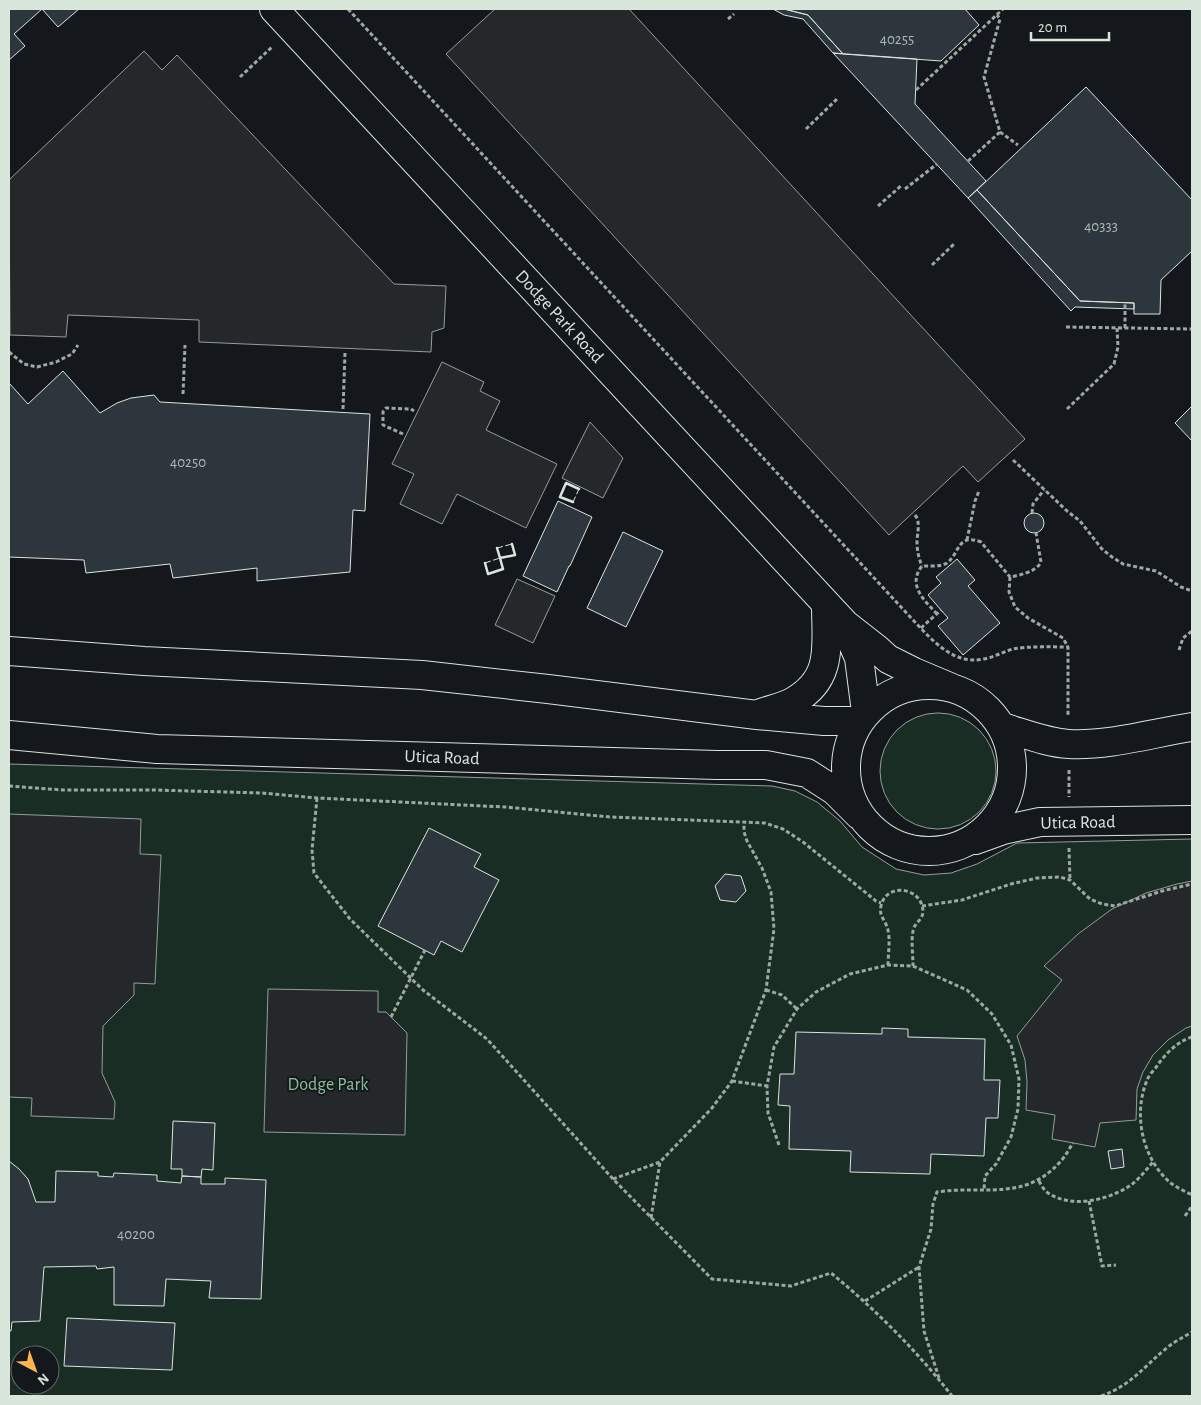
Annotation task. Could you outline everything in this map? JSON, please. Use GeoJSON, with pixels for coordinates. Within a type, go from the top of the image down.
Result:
{"type":"FeatureCollection","features":[{"type":"Feature","properties":{"kind":"street","name":"Dodge Park Road"},"geometry":{"type":"LineString","coordinates":[[274,9],[826,605],[845,624],[888,659],[952,688]]}},
{"type":"Feature","properties":{"kind":"street"},"geometry":{"type":"LineString","coordinates":[[757,715],[793,701],[813,686],[823,670],[826,655],[826,605]]}},
{"type":"Feature","properties":{"kind":"street","name":"Dodge Park Road"},"geometry":{"type":"LineString","coordinates":[[845,624],[859,658],[863,717]]}},
{"type":"Feature","properties":{"kind":"street"},"geometry":{"type":"LineString","coordinates":[[9,651],[144,662],[422,675],[548,688],[757,715],[824,721],[863,717]]}},
{"type":"Feature","properties":{"kind":"street"},"geometry":{"type":"LineString","coordinates":[[9,666],[144,662]]}},
{"type":"Feature","properties":{"kind":"street"},"geometry":{"type":"LineString","coordinates":[[930,685],[952,688],[972,696],[989,710],[1002,727],[1011,753],[1012,780],[1003,807],[986,829],[966,843],[943,850],[919,851],[896,845],[875,832],[859,814],[849,793],[846,769],[849,746],[863,717],[889,695],[909,687],[930,685]]}},
{"type":"Feature","properties":{"kind":"street"},"geometry":{"type":"LineString","coordinates":[[1002,727],[1068,744],[1118,741],[1192,727]]}},
{"type":"Feature","properties":{"kind":"street","name":"Utica Road"},"geometry":{"type":"LineString","coordinates":[[9,734],[157,749],[717,766],[766,765],[807,773],[835,791],[859,814]]}},
{"type":"Feature","properties":{"kind":"street","name":"Utica Road"},"geometry":{"type":"LineString","coordinates":[[966,843],[1004,830],[1040,822],[1192,820]]}},
{"type":"Feature","properties":{"kind":"path"},"geometry":{"type":"LineString","coordinates":[[348,9],[940,647],[954,657],[968,660],[994,657],[1014,649],[1068,647]]}},
{"type":"Feature","properties":{"kind":"path"},"geometry":{"type":"LineString","coordinates":[[916,90],[1003,9]]}},
{"type":"Feature","properties":{"kind":"path"},"geometry":{"type":"LineString","coordinates":[[728,19],[734,14]]}},
{"type":"Feature","properties":{"kind":"path"},"geometry":{"type":"LineString","coordinates":[[996,15],[1000,19],[984,78],[1000,132],[1018,145]]}},
{"type":"Feature","properties":{"kind":"path"},"geometry":{"type":"LineString","coordinates":[[240,77],[274,45]]}},
{"type":"Feature","properties":{"kind":"path"},"geometry":{"type":"LineString","coordinates":[[806,129],[838,98]]}},
{"type":"Feature","properties":{"kind":"path"},"geometry":{"type":"LineString","coordinates":[[968,161],[1000,132]]}},
{"type":"Feature","properties":{"kind":"path"},"geometry":{"type":"LineString","coordinates":[[905,189],[936,164]]}},
{"type":"Feature","properties":{"kind":"path"},"geometry":{"type":"LineString","coordinates":[[878,206],[902,185]]}},
{"type":"Feature","properties":{"kind":"path"},"geometry":{"type":"LineString","coordinates":[[932,265],[954,244]]}},
{"type":"Feature","properties":{"kind":"path"},"geometry":{"type":"LineString","coordinates":[[1125,303],[1125,328]]}},
{"type":"Feature","properties":{"kind":"path"},"geometry":{"type":"LineString","coordinates":[[1066,327],[1192,329]]}},
{"type":"Feature","properties":{"kind":"path"},"geometry":{"type":"LineString","coordinates":[[1067,409],[1114,364],[1118,347],[1117,328]]}},
{"type":"Feature","properties":{"kind":"path"},"geometry":{"type":"LineString","coordinates":[[9,352],[24,364],[37,367],[56,362],[72,354],[78,345]]}},
{"type":"Feature","properties":{"kind":"path"},"geometry":{"type":"LineString","coordinates":[[183,394],[185,345]]}},
{"type":"Feature","properties":{"kind":"path"},"geometry":{"type":"LineString","coordinates":[[343,409],[345,353]]}},
{"type":"Feature","properties":{"kind":"path"},"geometry":{"type":"LineString","coordinates":[[403,434],[383,425],[383,412],[386,408],[414,411]]}},
{"type":"Feature","properties":{"kind":"path"},"geometry":{"type":"LineString","coordinates":[[1012,460],[1067,511],[1080,520],[1102,549],[1112,557],[1123,564],[1156,571],[1181,587],[1192,591]]}},
{"type":"Feature","properties":{"kind":"path"},"geometry":{"type":"LineString","coordinates":[[1032,513],[1033,504],[1044,490]]}},
{"type":"Feature","properties":{"kind":"path"},"geometry":{"type":"LineString","coordinates":[[967,540],[975,501],[979,491]]}},
{"type":"Feature","properties":{"kind":"path"},"geometry":{"type":"LineString","coordinates":[[915,515],[918,518],[918,554],[922,566]]}},
{"type":"Feature","properties":{"kind":"path"},"geometry":{"type":"LineString","coordinates":[[1010,576],[1035,569],[1039,566],[1042,558],[1036,533]]}},
{"type":"Feature","properties":{"kind":"path"},"geometry":{"type":"LineString","coordinates":[[937,614],[920,595],[916,578],[917,572],[922,566],[945,564],[952,558],[960,544],[967,540],[981,542],[1010,576],[1010,592],[1015,607],[1028,618],[1063,638],[1068,647],[1070,880]]}},
{"type":"Feature","properties":{"kind":"path"},"geometry":{"type":"LineString","coordinates":[[921,628],[941,610]]}},
{"type":"Feature","properties":{"kind":"path"},"geometry":{"type":"LineString","coordinates":[[1179,650],[1183,638],[1192,631]]}},
{"type":"Feature","properties":{"kind":"path"},"geometry":{"type":"LineString","coordinates":[[9,786],[63,790],[262,793],[317,798],[505,807],[610,817],[765,824],[783,829],[803,842],[881,903]]}},
{"type":"Feature","properties":{"kind":"path"},"geometry":{"type":"LineString","coordinates":[[317,798],[312,850],[314,873],[350,919],[423,990],[487,1039],[613,1179],[712,1279],[791,1286],[831,1273],[865,1301],[939,1379],[952,1396]]}},
{"type":"Feature","properties":{"kind":"path"},"geometry":{"type":"LineString","coordinates":[[613,1179],[660,1162],[712,1108],[732,1081],[766,990],[774,928],[772,892],[747,840],[744,832],[744,822]]}},
{"type":"Feature","properties":{"kind":"path"},"geometry":{"type":"LineString","coordinates":[[922,906],[962,900],[1037,878],[1060,877],[1070,880],[1090,899],[1102,904],[1115,906],[1162,891],[1192,884]]}},
{"type":"Feature","properties":{"kind":"path"},"geometry":{"type":"LineString","coordinates":[[888,965],[888,928],[880,912],[881,903],[893,891],[902,889],[917,897],[923,912],[921,919],[913,929],[913,966]]}},
{"type":"Feature","properties":{"kind":"path"},"geometry":{"type":"LineString","coordinates":[[391,1017],[424,950]]}},
{"type":"Feature","properties":{"kind":"path"},"geometry":{"type":"LineString","coordinates":[[779,1145],[768,1113],[767,1086],[774,1047],[797,1009],[816,992],[850,974],[888,965],[913,966],[967,990],[992,1014],[1010,1045],[1019,1079],[1018,1109],[1011,1137],[996,1164],[985,1176],[984,1190]]}},
{"type":"Feature","properties":{"kind":"path"},"geometry":{"type":"LineString","coordinates":[[766,990],[782,995],[797,1009]]}},
{"type":"Feature","properties":{"kind":"path"},"geometry":{"type":"LineString","coordinates":[[1192,1037],[1187,1038],[1164,1056],[1148,1079],[1141,1106],[1142,1135],[1153,1162],[1172,1184],[1192,1195]]}},
{"type":"Feature","properties":{"kind":"path"},"geometry":{"type":"LineString","coordinates":[[732,1081],[767,1086]]}},
{"type":"Feature","properties":{"kind":"path"},"geometry":{"type":"LineString","coordinates":[[939,1379],[924,1331],[919,1267],[931,1229],[933,1204],[937,1192],[1020,1188],[1039,1181],[1061,1162],[1073,1143]]}},
{"type":"Feature","properties":{"kind":"path"},"geometry":{"type":"LineString","coordinates":[[651,1218],[660,1162]]}},
{"type":"Feature","properties":{"kind":"path"},"geometry":{"type":"LineString","coordinates":[[1039,1181],[1047,1192],[1067,1202],[1089,1201],[1114,1195],[1133,1184],[1153,1162]]}},
{"type":"Feature","properties":{"kind":"path"},"geometry":{"type":"LineString","coordinates":[[1089,1201],[1102,1266],[1116,1265]]}},
{"type":"Feature","properties":{"kind":"path"},"geometry":{"type":"LineString","coordinates":[[1186,1216],[1192,1206]]}},
{"type":"Feature","properties":{"kind":"path"},"geometry":{"type":"LineString","coordinates":[[865,1301],[919,1267]]}},
{"type":"Feature","properties":{"kind":"path"},"geometry":{"type":"LineString","coordinates":[[1101,1396],[1131,1382],[1169,1346],[1192,1332]]}},
{"type":"Feature","properties":{"kind":"green space"},"geometry":{"type":"Polygon","coordinates":[[[938,713],[960,717],[970,722],[979,730],[987,739],[992,749],[996,771],[992,793],[987,803],[979,812],[970,820],[960,825],[938,829],[916,825],[906,820],[897,812],[889,803],[884,793],[880,771],[884,749],[889,739],[897,730],[906,722],[916,717],[938,713]]]}},
{"type":"Feature","properties":{"kind":"green space","name":"Dodge Park"},"geometry":{"type":"Polygon","coordinates":[[[9,764],[772,786],[795,791],[817,802],[840,821],[862,847],[896,869],[924,875],[951,873],[977,864],[1017,843],[1192,839],[1192,1396],[9,1396],[9,764]]]}},
{"type":"Feature","properties":{"kind":"shaded area"},"geometry":{"type":"Polygon","coordinates":[[[495,9],[629,9],[1025,439],[978,482],[963,466],[889,535],[446,54],[495,9]]]}},
{"type":"Feature","properties":{"kind":"shaded area"},"geometry":{"type":"Polygon","coordinates":[[[144,51],[162,70],[177,55],[394,284],[446,286],[444,328],[432,332],[431,352],[199,342],[199,320],[68,315],[66,337],[10,335],[9,180],[144,51]]]}},
{"type":"Feature","properties":{"kind":"shaded area"},"geometry":{"type":"Polygon","coordinates":[[[442,362],[484,382],[480,391],[500,401],[486,430],[557,464],[526,528],[457,494],[442,524],[400,504],[414,474],[392,464],[442,362]]]}},
{"type":"Feature","properties":{"kind":"shaded area"},"geometry":{"type":"Polygon","coordinates":[[[590,422],[623,458],[603,498],[562,478],[590,422]]]}},
{"type":"Feature","properties":{"kind":"shaded area"},"geometry":{"type":"Polygon","coordinates":[[[517,579],[555,596],[533,643],[495,625],[517,579]]]}},
{"type":"Feature","properties":{"kind":"shaded area"},"geometry":{"type":"Polygon","coordinates":[[[9,814],[141,819],[140,854],[161,855],[155,984],[134,983],[134,995],[103,1026],[102,1073],[115,1102],[114,1119],[31,1116],[32,1098],[9,1097],[9,814]]]}},
{"type":"Feature","properties":{"kind":"shaded area"},"geometry":{"type":"Polygon","coordinates":[[[1192,881],[1192,1026],[1168,1040],[1153,1055],[1143,1072],[1137,1089],[1136,1120],[1100,1123],[1095,1147],[1052,1139],[1055,1115],[1026,1110],[1027,1082],[1025,1060],[1017,1036],[1062,980],[1044,966],[1078,934],[1112,909],[1146,893],[1192,881]]]}},
{"type":"Feature","properties":{"kind":"shaded area"},"geometry":{"type":"Polygon","coordinates":[[[268,989],[378,991],[378,1012],[386,1012],[407,1033],[405,1135],[264,1132],[268,989]]]}},
{"type":"Feature","properties":{"kind":"building"},"geometry":{"type":"Polygon","coordinates":[[[9,9],[42,9],[14,34],[25,46],[9,60],[9,9]]]}},
{"type":"Feature","properties":{"kind":"building"},"geometry":{"type":"Polygon","coordinates":[[[42,9],[79,9],[58,27],[42,9]]]}},
{"type":"Feature","properties":{"kind":"building"},"geometry":{"type":"Polygon","coordinates":[[[773,9],[784,9],[808,15],[843,54],[833,53],[803,19],[784,15],[773,9]]]}},
{"type":"Feature","properties":{"kind":"building"},"geometry":{"type":"Polygon","coordinates":[[[784,9],[965,9],[979,25],[941,61],[843,54],[808,15],[784,9]]]}},
{"type":"Feature","properties":{"kind":"building"},"geometry":{"type":"Polygon","coordinates":[[[833,53],[917,59],[915,104],[986,181],[968,198],[833,53]]]}},
{"type":"Feature","properties":{"kind":"building"},"geometry":{"type":"Polygon","coordinates":[[[1086,87],[1192,200],[1192,251],[1161,280],[1160,314],[1134,314],[1134,303],[1080,301],[977,190],[1086,87]]]}},
{"type":"Feature","properties":{"kind":"building"},"geometry":{"type":"Polygon","coordinates":[[[977,190],[1080,301],[1134,303],[1134,309],[1075,307],[1071,311],[968,198],[977,190]]]}},
{"type":"Feature","properties":{"kind":"building"},"geometry":{"type":"Polygon","coordinates":[[[63,371],[100,413],[117,403],[131,398],[154,395],[160,402],[370,414],[365,511],[353,510],[350,572],[257,581],[257,568],[173,578],[170,564],[86,573],[84,560],[9,557],[9,383],[28,404],[63,371]]]}},
{"type":"Feature","properties":{"kind":"building"},"geometry":{"type":"Polygon","coordinates":[[[1192,406],[1192,441],[1175,423],[1192,406]]]}},
{"type":"Feature","properties":{"kind":"building"},"geometry":{"type":"Polygon","coordinates":[[[558,501],[592,517],[557,592],[523,576],[558,501]]]}},
{"type":"Feature","properties":{"kind":"building"},"geometry":{"type":"Polygon","coordinates":[[[1034,513],[1041,516],[1044,523],[1041,530],[1034,533],[1027,530],[1024,523],[1027,516],[1034,513]]]}},
{"type":"Feature","properties":{"kind":"building"},"geometry":{"type":"Polygon","coordinates":[[[623,532],[663,551],[626,627],[587,608],[623,532]]]}},
{"type":"Feature","properties":{"kind":"building"},"geometry":{"type":"Polygon","coordinates":[[[957,559],[975,580],[968,586],[1000,623],[963,655],[938,626],[948,618],[928,595],[941,583],[936,577],[957,559]]]}},
{"type":"Feature","properties":{"kind":"building"},"geometry":{"type":"Polygon","coordinates":[[[429,828],[481,854],[474,867],[499,880],[462,952],[441,941],[434,955],[378,926],[429,828]]]}},
{"type":"Feature","properties":{"kind":"building"},"geometry":{"type":"Polygon","coordinates":[[[725,874],[741,876],[746,891],[736,902],[720,900],[715,886],[725,874]]]}},
{"type":"Feature","properties":{"kind":"building"},"geometry":{"type":"Polygon","coordinates":[[[882,1028],[908,1029],[908,1037],[985,1039],[984,1080],[1000,1080],[998,1118],[986,1118],[984,1156],[931,1154],[930,1174],[850,1172],[851,1151],[789,1149],[790,1106],[778,1105],[780,1074],[794,1074],[796,1032],[882,1034],[882,1028]]]}},
{"type":"Feature","properties":{"kind":"building"},"geometry":{"type":"Polygon","coordinates":[[[173,1121],[215,1123],[213,1170],[202,1169],[201,1177],[182,1176],[182,1169],[171,1169],[173,1121]]]}},
{"type":"Feature","properties":{"kind":"building"},"geometry":{"type":"Polygon","coordinates":[[[1122,1149],[1124,1167],[1111,1169],[1108,1151],[1122,1149]]]}},
{"type":"Feature","properties":{"kind":"building"},"geometry":{"type":"Polygon","coordinates":[[[9,1161],[28,1179],[36,1202],[55,1202],[56,1171],[98,1172],[98,1176],[113,1177],[114,1173],[157,1175],[157,1181],[181,1183],[182,1176],[201,1177],[201,1184],[225,1184],[225,1178],[266,1180],[261,1299],[209,1298],[211,1281],[166,1279],[164,1306],[114,1305],[114,1267],[97,1269],[96,1266],[44,1267],[40,1321],[12,1322],[11,1331],[9,1331],[9,1161]]]}},
{"type":"Feature","properties":{"kind":"building"},"geometry":{"type":"Polygon","coordinates":[[[67,1318],[175,1323],[172,1370],[64,1366],[67,1318]]]}},
{"type":"Feature","properties":{"kind":"fence"},"geometry":{"type":"LineString","coordinates":[[573,502],[579,489]]}},
{"type":"Feature","properties":{"kind":"fence"},"geometry":{"type":"LineString","coordinates":[[497,548],[512,544]]}},
{"type":"Feature","properties":{"kind":"fence"},"geometry":{"type":"LineString","coordinates":[[485,563],[500,558]]}},
{"type":"Feature","properties":{"kind":"wall"},"geometry":{"type":"LineString","coordinates":[[573,502],[560,497],[566,483],[579,489]]}},
{"type":"Feature","properties":{"kind":"wall"},"geometry":{"type":"LineString","coordinates":[[497,548],[500,558],[515,555],[512,544]]}},
{"type":"Feature","properties":{"kind":"wall"},"geometry":{"type":"LineString","coordinates":[[485,563],[488,574],[503,569],[500,558]]}}]}
